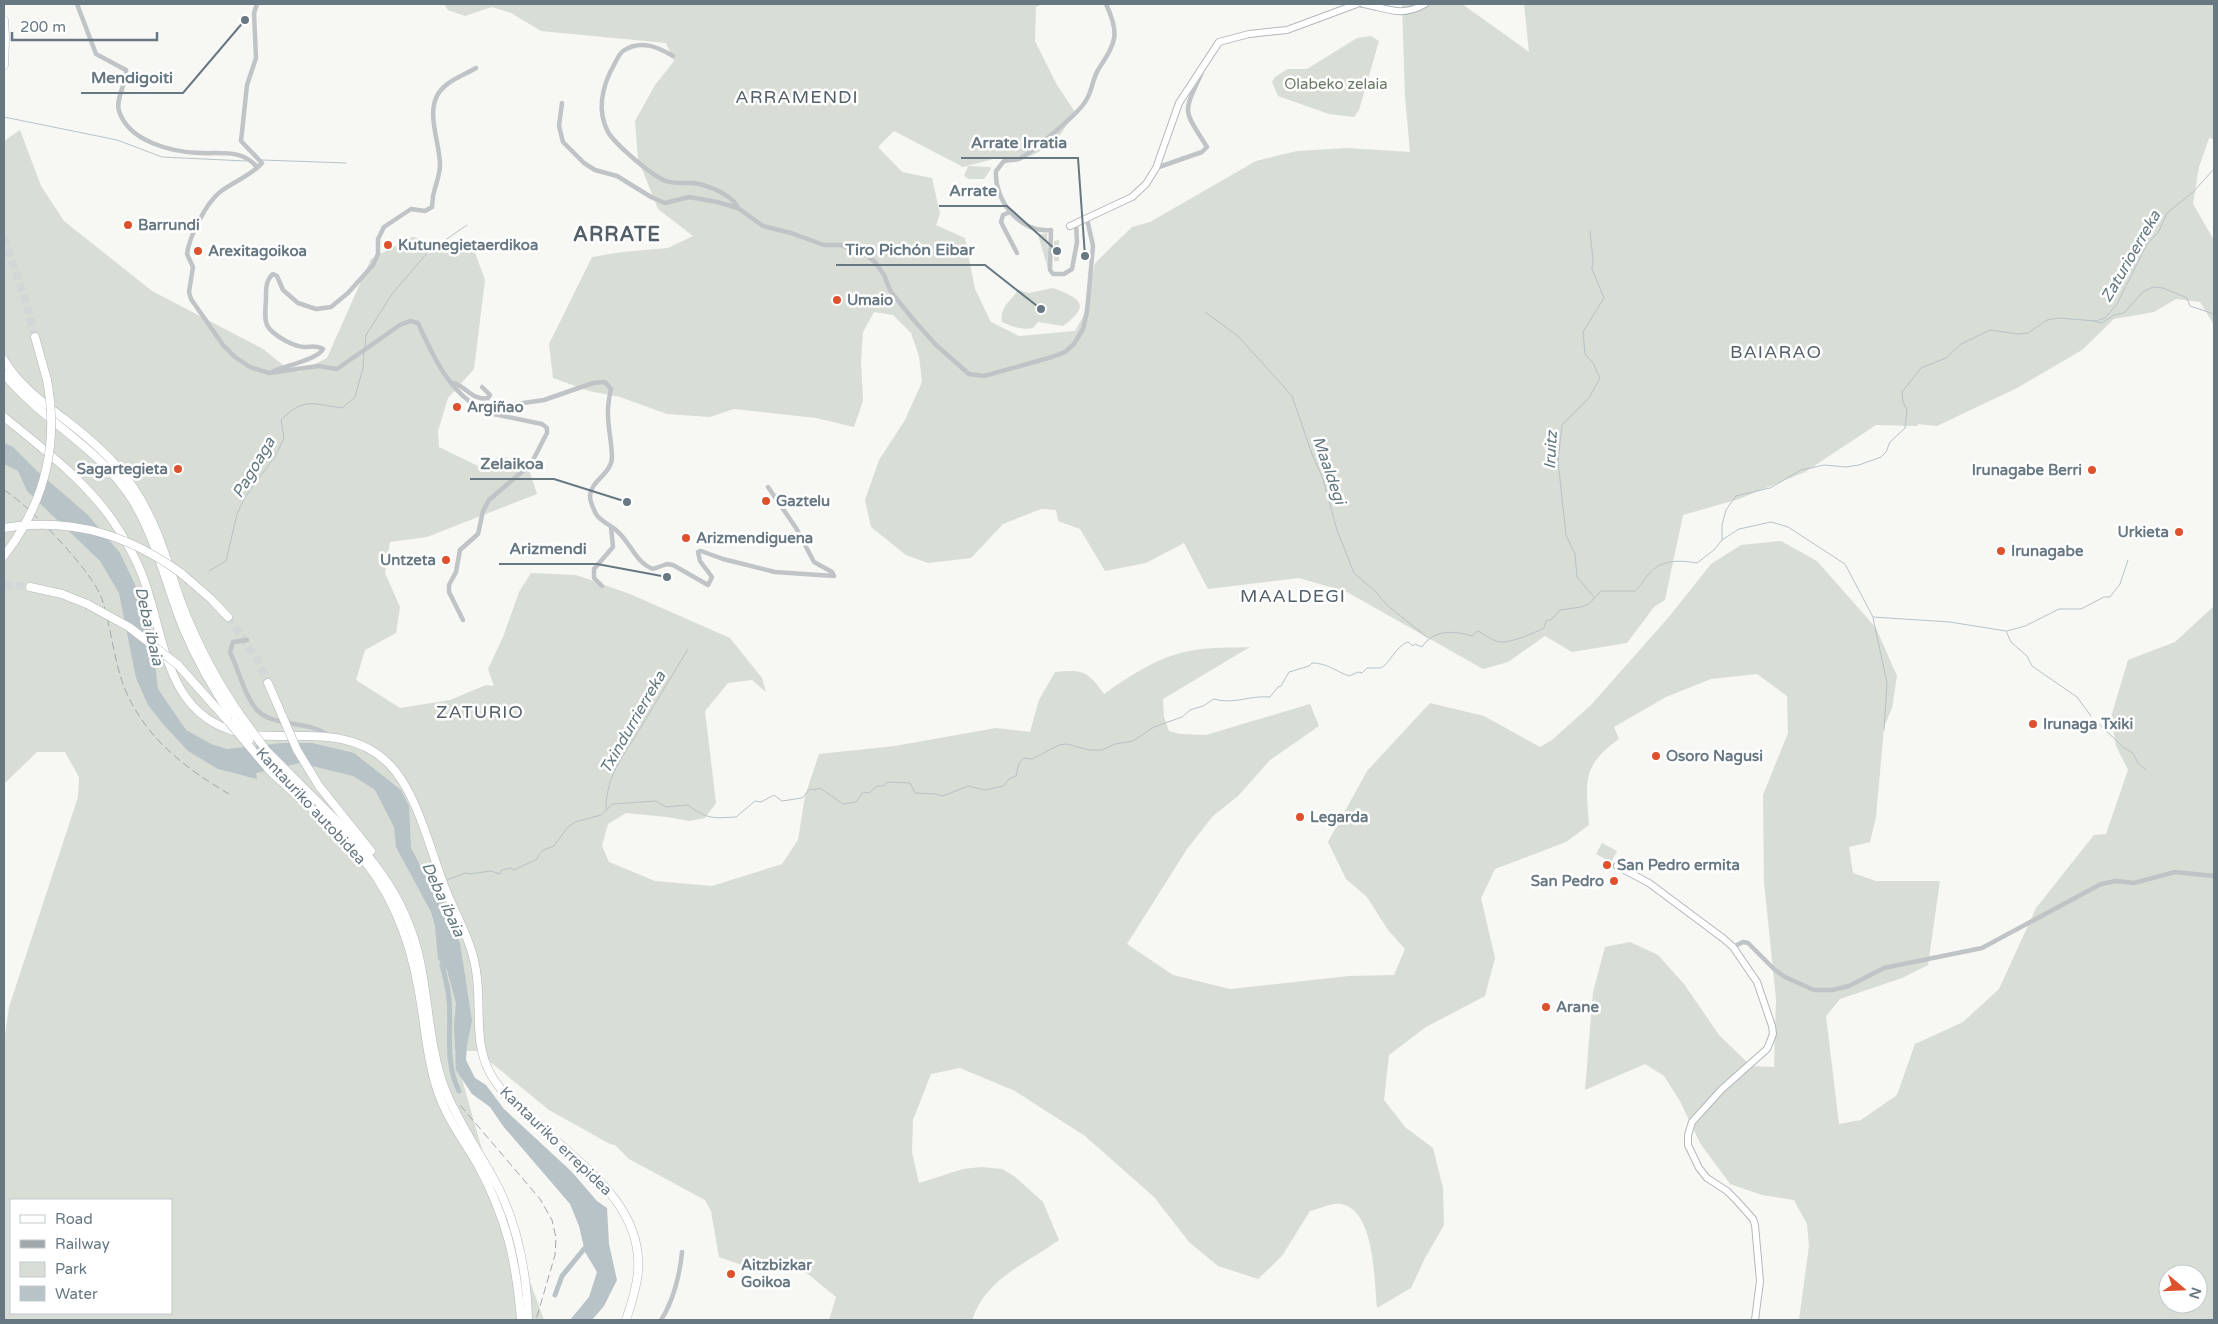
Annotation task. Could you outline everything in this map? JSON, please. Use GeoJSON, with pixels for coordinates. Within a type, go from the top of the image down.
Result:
{"type":"FeatureCollection","features":[{"type":"Feature","properties":{"kind":"highway"},"geometry":{"type":"LineString","coordinates":[[4,20],[4,65]]}},
{"type":"Feature","properties":{"kind":"highway"},"geometry":{"type":"LineString","coordinates":[[4,556],[14,542],[37,498],[46,474],[52,433],[51,403],[47,380],[35,337]]}},
{"type":"Feature","properties":{"kind":"highway","name":"Kantauriko autobidea"},"geometry":{"type":"LineString","coordinates":[[4,360],[20,381],[37,398],[110,457],[133,487],[154,524],[194,634],[226,694],[235,720]]}},
{"type":"Feature","properties":{"kind":"highway","name":"Kantauriko autobidea"},"geometry":{"type":"LineString","coordinates":[[4,374],[26,398],[102,460],[133,501],[149,534],[183,626],[199,662],[235,720],[261,756],[294,792],[352,846],[378,880],[391,901],[402,925],[419,992],[432,1073],[447,1114],[477,1165],[502,1215],[508,1234],[517,1273],[521,1320]]}},
{"type":"Feature","properties":{"kind":"highway","name":"Kantauriko errepidea"},"geometry":{"type":"LineString","coordinates":[[4,417],[70,473],[105,509],[132,551],[147,587],[170,672],[193,707],[219,726],[239,733],[275,736],[329,736],[362,745],[376,753],[394,769],[408,788],[445,890],[474,958],[480,1042],[484,1061],[491,1075],[509,1098],[619,1202],[635,1235],[638,1252],[638,1271],[636,1287],[626,1320]]}},
{"type":"Feature","properties":{"kind":"highway"},"geometry":{"type":"LineString","coordinates":[[4,421],[12,424]]}},
{"type":"Feature","properties":{"kind":"highway"},"geometry":{"type":"LineString","coordinates":[[4,528],[60,524],[104,533],[142,550],[181,573],[211,599],[228,617]]}},
{"type":"Feature","properties":{"kind":"highway"},"geometry":{"type":"LineString","coordinates":[[30,588],[62,594],[87,604],[129,626],[160,649],[266,750],[364,849],[377,864],[397,898]]}},
{"type":"Feature","properties":{"kind":"highway"},"geometry":{"type":"LineString","coordinates":[[268,683],[297,750],[319,786],[376,857],[387,874],[416,941],[436,1054],[446,1090],[463,1126],[498,1187],[509,1214],[524,1273],[528,1320]]}},
{"type":"Feature","properties":{"kind":"street"},"geometry":{"type":"LineString","coordinates":[[77,4],[96,54],[126,70],[119,109],[129,128],[140,136],[168,148],[201,153],[234,154],[251,160],[257,167]]}},
{"type":"Feature","properties":{"kind":"street"},"geometry":{"type":"LineString","coordinates":[[258,4],[254,13],[256,58],[247,85],[241,141],[260,161],[253,172],[220,192],[206,211],[187,248],[188,260],[193,267],[189,292],[197,308],[223,345],[235,357],[258,371],[269,373],[313,357],[322,353],[323,349],[317,346],[303,347],[294,345],[267,329],[265,322],[267,286],[273,274],[277,276],[283,290],[292,299],[305,307],[331,308],[348,293],[373,265],[378,254],[378,239],[384,226],[411,209],[425,211],[432,207],[433,194],[440,167],[439,144],[433,116],[434,102],[439,92],[450,82],[476,68]]}},
{"type":"Feature","properties":{"kind":"street"},"geometry":{"type":"LineString","coordinates":[[1106,4],[1114,25],[1114,42],[1108,56],[1096,74],[1085,103],[1056,131],[1016,160],[1004,161],[996,171],[996,182],[1008,212],[1032,229],[1050,230],[1050,270],[1053,274],[1064,274],[1072,269],[1074,261],[1073,225],[1132,196],[1146,184],[1156,168],[1179,104],[1214,46],[1224,39],[1287,30],[1357,4]]}},
{"type":"Feature","properties":{"kind":"street"},"geometry":{"type":"LineString","coordinates":[[1362,4],[1396,12],[1406,12],[1425,4]]}},
{"type":"Feature","properties":{"kind":"street"},"geometry":{"type":"LineString","coordinates":[[673,56],[648,44],[633,46],[622,51],[609,76],[602,96],[602,113],[608,131],[619,148],[664,181],[677,184],[694,183],[712,189],[728,197],[738,208]]}},
{"type":"Feature","properties":{"kind":"street"},"geometry":{"type":"LineString","coordinates":[[1156,168],[1202,152],[1207,147],[1190,121],[1187,110],[1190,96],[1204,64]]}},
{"type":"Feature","properties":{"kind":"street"},"geometry":{"type":"LineString","coordinates":[[562,103],[560,126],[563,142],[592,168],[617,176],[665,203],[697,198],[738,208],[763,226],[791,233],[824,245],[840,245],[864,253],[875,262],[884,274],[891,292],[936,345],[969,374],[984,376],[1052,357],[1065,352],[1074,344],[1083,329],[1087,312],[1093,246],[1087,219]]}},
{"type":"Feature","properties":{"kind":"street"},"geometry":{"type":"LineString","coordinates":[[1008,212],[1002,215],[1002,222],[1017,253]]}},
{"type":"Feature","properties":{"kind":"street"},"geometry":{"type":"LineString","coordinates":[[273,371],[318,366],[337,369],[400,325],[412,321],[418,323],[432,354],[459,392],[484,409],[523,404],[563,394],[593,383],[605,382],[610,386],[606,417],[612,460],[608,470],[592,488],[590,497],[597,515],[624,538],[638,560],[645,566],[653,569],[667,564],[673,565],[708,585],[712,577],[700,561],[698,552],[701,551],[723,559],[775,572],[834,576],[832,572],[814,562],[796,528],[768,487]]}},
{"type":"Feature","properties":{"kind":"street"},"geometry":{"type":"LineString","coordinates":[[453,383],[472,396],[482,399],[488,398],[490,395],[482,387]]}},
{"type":"Feature","properties":{"kind":"street"},"geometry":{"type":"LineString","coordinates":[[463,620],[449,592],[449,585],[456,572],[460,550],[478,534],[483,512],[489,500],[531,464],[547,433],[547,428],[542,424],[479,411],[475,404]]}},
{"type":"Feature","properties":{"kind":"street"},"geometry":{"type":"LineString","coordinates":[[602,586],[594,578],[594,569],[613,547],[611,527]]}},
{"type":"Feature","properties":{"kind":"street"},"geometry":{"type":"LineString","coordinates":[[247,640],[233,642],[230,652],[256,710],[273,719],[322,730],[329,736]]}},
{"type":"Feature","properties":{"kind":"street"},"geometry":{"type":"LineString","coordinates":[[1617,866],[1649,883],[1733,947],[1757,982],[1773,1034],[1767,1049],[1722,1088],[1692,1122],[1688,1135],[1688,1145],[1696,1163],[1707,1178],[1728,1191],[1744,1208],[1755,1225],[1760,1281],[1755,1320]]}},
{"type":"Feature","properties":{"kind":"street"},"geometry":{"type":"LineString","coordinates":[[1733,947],[1742,942],[1748,943],[1775,970],[1785,977],[1814,990],[1832,990],[1849,986],[1884,968],[1982,948],[2102,884],[2116,880],[2134,884],[2175,872],[2214,876]]}},
{"type":"Feature","properties":{"kind":"street"},"geometry":{"type":"LineString","coordinates":[[661,1320],[676,1283],[682,1252]]}},
{"type":"Feature","properties":{"kind":"green space"},"geometry":{"type":"Polygon","coordinates":[[[444,4],[1042,4],[1036,7],[1035,41],[1057,85],[1075,112],[1055,143],[1031,156],[997,158],[963,167],[894,131],[878,147],[902,172],[932,178],[940,214],[936,225],[965,238],[975,289],[991,322],[1019,336],[1075,331],[1083,317],[1095,263],[1132,227],[1150,222],[1256,161],[1297,151],[1347,148],[1410,152],[1405,97],[1402,4],[1462,4],[1529,52],[1524,4],[2214,4],[2214,139],[2209,138],[2199,167],[2193,204],[2214,240],[2214,325],[2200,302],[2176,299],[2154,312],[2114,319],[2082,350],[2017,388],[1937,426],[1918,424],[1917,426],[1876,425],[1805,472],[1739,499],[1683,515],[1665,600],[1654,607],[1627,643],[1572,652],[1545,636],[1508,662],[1483,669],[1347,592],[1299,578],[1208,589],[1184,543],[1146,563],[1105,571],[1080,529],[1058,521],[1056,510],[1041,509],[1003,524],[971,558],[928,563],[906,555],[871,527],[865,500],[879,460],[905,420],[922,382],[919,356],[911,333],[893,315],[874,312],[863,332],[861,360],[863,401],[854,427],[816,418],[734,409],[710,417],[667,414],[620,397],[589,391],[553,378],[549,344],[592,257],[668,248],[693,236],[658,209],[638,159],[635,121],[655,85],[674,61],[666,43],[541,31],[511,13],[492,7],[465,16],[448,10],[444,4]]]}},
{"type":"Feature","properties":{"kind":"green space","name":"Olabeko zelaia"},"geometry":{"type":"Polygon","coordinates":[[[1371,36],[1379,41],[1359,110],[1354,117],[1329,114],[1278,96],[1272,82],[1275,77],[1288,69],[1307,69],[1357,38],[1371,36]]]}},
{"type":"Feature","properties":{"kind":"green space"},"geometry":{"type":"Polygon","coordinates":[[[20,130],[41,186],[64,221],[152,291],[263,349],[283,365],[299,372],[327,358],[371,259],[412,237],[474,250],[485,280],[474,369],[448,398],[438,431],[439,447],[480,467],[501,456],[527,463],[537,494],[427,537],[390,542],[385,573],[400,607],[396,633],[365,650],[356,680],[400,708],[450,700],[486,685],[494,686],[488,669],[503,637],[519,592],[531,573],[576,575],[630,594],[730,638],[762,678],[766,692],[752,680],[728,683],[705,711],[716,803],[705,818],[689,821],[626,813],[608,824],[602,846],[609,862],[655,881],[712,886],[782,864],[798,840],[805,796],[819,754],[895,746],[996,728],[1030,732],[1039,700],[1055,672],[1072,671],[1084,673],[1093,680],[1104,694],[1136,673],[1170,656],[1202,649],[1250,647],[1163,699],[1164,717],[1169,731],[1180,734],[1206,735],[1310,704],[1319,726],[1270,760],[1238,796],[1213,816],[1187,849],[1127,944],[1173,975],[1230,989],[1349,976],[1394,975],[1405,949],[1388,930],[1367,897],[1346,879],[1328,842],[1367,771],[1430,703],[1484,716],[1540,747],[1552,740],[1591,705],[1668,618],[1711,564],[1741,545],[1781,541],[1817,561],[1876,628],[1897,676],[1892,708],[1884,727],[1876,817],[1870,842],[1849,847],[1853,873],[1876,881],[1940,881],[1928,965],[1902,978],[1840,999],[1826,1016],[1839,1124],[1861,1120],[1897,1095],[1915,1044],[1963,1022],[1999,989],[2036,908],[2094,835],[2106,834],[2128,770],[2116,746],[2111,717],[2128,660],[2175,642],[2214,606],[2214,1320],[1799,1320],[1809,1246],[1807,1224],[1794,1200],[1762,1195],[1730,1184],[1700,1143],[1680,1101],[1664,1076],[1645,1064],[1585,1090],[1593,992],[1605,947],[1630,942],[1658,955],[1684,984],[1719,1035],[1751,1066],[1774,1067],[1776,999],[1764,882],[1763,795],[1788,733],[1787,696],[1757,674],[1711,679],[1666,697],[1614,727],[1619,739],[1598,758],[1589,776],[1587,797],[1589,825],[1566,842],[1495,869],[1481,898],[1495,958],[1485,996],[1426,1027],[1389,1055],[1384,1100],[1405,1127],[1433,1148],[1443,1188],[1444,1225],[1425,1258],[1411,1288],[1377,1308],[1371,1248],[1367,1232],[1361,1219],[1352,1209],[1337,1204],[1310,1211],[1282,1256],[1258,1279],[1218,1266],[1189,1242],[1154,1197],[1085,1136],[1015,1091],[960,1068],[931,1074],[913,1120],[912,1152],[919,1183],[963,1169],[981,1167],[1002,1169],[1014,1176],[1043,1202],[1059,1240],[1008,1273],[997,1283],[978,1305],[972,1320],[829,1320],[836,1297],[808,1274],[774,1260],[750,1268],[719,1257],[711,1211],[705,1200],[629,1159],[615,1145],[549,1110],[477,1051],[454,1051],[483,1153],[544,1320],[4,1320],[4,1042],[9,1007],[78,797],[79,777],[65,752],[37,752],[4,784],[4,141],[20,130]]]}},
{"type":"Feature","properties":{"kind":"green space"},"geometry":{"type":"Polygon","coordinates":[[[968,166],[990,167],[991,169],[984,179],[969,179],[964,176],[968,166]]]}},
{"type":"Feature","properties":{"kind":"green space"},"geometry":{"type":"Polygon","coordinates":[[[1047,233],[1049,269],[1038,235],[1047,233]]]}},
{"type":"Feature","properties":{"kind":"green space"},"geometry":{"type":"Polygon","coordinates":[[[1059,240],[1059,261],[1054,261],[1054,241],[1059,240]]]}},
{"type":"Feature","properties":{"kind":"green space"},"geometry":{"type":"Polygon","coordinates":[[[1053,288],[1070,295],[1079,303],[1080,307],[1077,313],[1063,326],[1038,322],[1033,328],[1025,329],[1013,327],[1002,322],[1002,313],[1006,305],[1018,290],[1029,293],[1053,288]]]}},
{"type":"Feature","properties":{"kind":"green space"},"geometry":{"type":"Polygon","coordinates":[[[1602,843],[1617,851],[1611,862],[1596,854],[1602,843]]]}},
{"type":"Feature","properties":{"kind":"water","name":"Deba ibaia"},"geometry":{"type":"Polygon","coordinates":[[[4,443],[13,447],[37,471],[88,515],[120,553],[139,593],[150,623],[158,689],[186,730],[211,744],[227,749],[283,743],[312,743],[354,753],[401,790],[409,806],[411,848],[421,867],[438,888],[460,943],[472,1021],[466,1060],[475,1078],[486,1085],[504,1109],[572,1172],[597,1201],[607,1208],[609,1244],[617,1280],[604,1306],[592,1320],[570,1320],[589,1297],[597,1272],[585,1252],[579,1226],[570,1204],[503,1126],[490,1107],[472,1094],[456,1070],[454,1026],[456,1003],[447,970],[438,959],[435,926],[431,912],[396,847],[394,827],[375,790],[353,776],[300,763],[256,773],[257,779],[218,769],[188,751],[148,705],[136,678],[119,593],[100,561],[27,491],[18,471],[4,464],[4,443]]]}},
{"type":"Feature","properties":{"kind":"waterway"},"geometry":{"type":"LineString","coordinates":[[4,117],[117,140],[162,157],[246,161]]}},
{"type":"Feature","properties":{"kind":"waterway"},"geometry":{"type":"LineString","coordinates":[[262,160],[346,163]]}},
{"type":"Feature","properties":{"kind":"waterway","name":"Zaturioerreka"},"geometry":{"type":"LineString","coordinates":[[1722,540],[1722,525],[1726,510],[1736,496],[1770,488],[1801,470],[1824,465],[1846,467],[1859,465],[1881,457],[1886,452],[1890,442],[1905,428],[1907,410],[1903,402],[1902,392],[1921,368],[1946,358],[1961,344],[1990,330],[2018,334],[2028,333],[2047,320],[2058,318],[2096,321],[2105,318],[2117,304],[2147,244],[2158,233],[2167,213],[2193,192],[2214,169]]}},
{"type":"Feature","properties":{"kind":"waterway","name":"Pagoaga"},"geometry":{"type":"LineString","coordinates":[[365,348],[366,335],[392,294],[428,252],[467,225]]}},
{"type":"Feature","properties":{"kind":"waterway","name":"Iruitz"},"geometry":{"type":"LineString","coordinates":[[1590,231],[1593,259],[1592,269],[1604,298],[1583,332],[1585,354],[1593,363],[1600,378],[1589,398],[1562,425],[1558,461],[1566,535],[1575,554],[1577,577],[1594,597]]}},
{"type":"Feature","properties":{"kind":"waterway"},"geometry":{"type":"LineString","coordinates":[[2093,321],[2102,323],[2114,315],[2124,313],[2143,292],[2153,287],[2163,288],[2187,298],[2190,306],[2214,314]]}},
{"type":"Feature","properties":{"kind":"waterway","name":"Maaldegi"},"geometry":{"type":"LineString","coordinates":[[1205,312],[1238,336],[1292,396],[1312,454],[1323,479],[1337,530],[1354,573],[1375,591],[1388,606],[1428,638]]}},
{"type":"Feature","properties":{"kind":"waterway","name":"Pagoaga"},"geometry":{"type":"LineString","coordinates":[[209,571],[226,561],[237,514],[245,497],[276,455],[284,438],[281,420],[302,405],[316,404],[342,408],[355,397],[363,368],[364,352]]}},
{"type":"Feature","properties":{"kind":"waterway","name":"Deba ibaia"},"geometry":{"type":"LineString","coordinates":[[447,880],[465,873],[491,871],[500,874],[502,870],[511,868],[514,870],[537,859],[542,852],[554,846],[567,828],[575,822],[601,815],[613,804],[656,801],[666,807],[688,805],[706,816],[716,818],[736,817],[755,801],[761,802],[774,795],[782,801],[802,798],[810,789],[820,788],[843,804],[856,802],[863,792],[869,793],[877,786],[884,786],[887,782],[910,783],[915,793],[943,796],[968,786],[985,790],[1003,786],[1009,779],[1016,776],[1019,763],[1024,758],[1032,759],[1059,745],[1067,744],[1089,750],[1102,750],[1115,744],[1133,741],[1154,727],[1182,717],[1190,710],[1203,706],[1214,699],[1228,701],[1270,697],[1281,686],[1289,672],[1309,666],[1312,663],[1327,666],[1349,676],[1358,672],[1362,673],[1367,668],[1380,668],[1386,664],[1403,644],[1408,642],[1413,646],[1415,644],[1422,647],[1427,641],[1438,634],[1451,632],[1472,636],[1478,631],[1499,642],[1512,641],[1544,628],[1546,621],[1552,619],[1560,610],[1589,604],[1601,591],[1635,591],[1652,570],[1658,566],[1677,561],[1697,563],[1715,549],[1722,540],[1739,529],[1771,522],[1788,527],[1845,564],[1873,617],[1950,622],[2006,631],[2011,642],[2027,656],[2032,666],[2077,697],[2091,716]]}},
{"type":"Feature","properties":{"kind":"waterway"},"geometry":{"type":"LineString","coordinates":[[2007,631],[2025,626],[2059,609],[2081,609],[2104,597],[2110,597],[2120,584],[2128,560]]}},
{"type":"Feature","properties":{"kind":"waterway"},"geometry":{"type":"LineString","coordinates":[[1873,618],[1887,683],[1884,730]]}},
{"type":"Feature","properties":{"kind":"waterway","name":"Txindurrierreka"},"geometry":{"type":"LineString","coordinates":[[606,809],[610,784],[619,763],[688,649]]}},
{"type":"Feature","properties":{"kind":"waterway"},"geometry":{"type":"LineString","coordinates":[[2096,721],[2124,748],[2133,753],[2138,763],[2146,770]]}},
{"type":"Feature","properties":{"kind":"waterway"},"geometry":{"type":"LineString","coordinates":[[442,965],[449,999],[450,1057],[454,1080],[459,1091]]}},
{"type":"Feature","properties":{"kind":"waterway"},"geometry":{"type":"LineString","coordinates":[[555,1295],[562,1276],[584,1249]]}},
{"type":"Feature","properties":{"kind":"tunnel"},"geometry":{"type":"LineString","coordinates":[[4,238],[27,305],[35,337]]}},
{"type":"Feature","properties":{"kind":"tunnel"},"geometry":{"type":"LineString","coordinates":[[4,585],[30,587]]}},
{"type":"Feature","properties":{"kind":"tunnel"},"geometry":{"type":"LineString","coordinates":[[228,617],[256,658],[268,683]]}},
{"type":"Feature","properties":{"kind":"railway"},"geometry":{"type":"LineString","coordinates":[[4,490],[44,524],[74,557],[96,587],[106,612],[117,665],[125,690],[150,731],[187,766],[229,794]]}},
{"type":"Feature","properties":{"kind":"railway"},"geometry":{"type":"LineString","coordinates":[[460,1105],[540,1199],[552,1220],[556,1238],[555,1255],[536,1320]]}},
{"type":"Feature","properties":{"kind":"place","name":"Mendigoiti"},"geometry":{"type":"Point","coordinates":[245,20]}},
{"type":"Feature","properties":{"kind":"place","name":"Barrundi"},"geometry":{"type":"Point","coordinates":[128,225]}},
{"type":"Feature","properties":{"kind":"place","name":"Kutunegietaerdikoa"},"geometry":{"type":"Point","coordinates":[388,245]}},
{"type":"Feature","properties":{"kind":"place","name":"Arexitagoikoa"},"geometry":{"type":"Point","coordinates":[198,251]}},
{"type":"Feature","properties":{"kind":"place","name":"Arrate"},"geometry":{"type":"Point","coordinates":[1057,251]}},
{"type":"Feature","properties":{"kind":"place","name":"Arrate Irratia"},"geometry":{"type":"Point","coordinates":[1085,256]}},
{"type":"Feature","properties":{"kind":"place","name":"Umaio"},"geometry":{"type":"Point","coordinates":[837,300]}},
{"type":"Feature","properties":{"kind":"place","name":"Tiro Pichón Eibar"},"geometry":{"type":"Point","coordinates":[1041,309]}},
{"type":"Feature","properties":{"kind":"place","name":"Argiñao"},"geometry":{"type":"Point","coordinates":[457,407]}},
{"type":"Feature","properties":{"kind":"place","name":"Sagartegieta"},"geometry":{"type":"Point","coordinates":[178,469]}},
{"type":"Feature","properties":{"kind":"place","name":"Irunagabe Berri"},"geometry":{"type":"Point","coordinates":[2092,470]}},
{"type":"Feature","properties":{"kind":"place","name":"Gaztelu"},"geometry":{"type":"Point","coordinates":[766,501]}},
{"type":"Feature","properties":{"kind":"place","name":"Zelaikoa"},"geometry":{"type":"Point","coordinates":[627,502]}},
{"type":"Feature","properties":{"kind":"place","name":"Urkieta"},"geometry":{"type":"Point","coordinates":[2179,532]}},
{"type":"Feature","properties":{"kind":"place","name":"Arizmendiguena"},"geometry":{"type":"Point","coordinates":[686,538]}},
{"type":"Feature","properties":{"kind":"place","name":"Irunagabe"},"geometry":{"type":"Point","coordinates":[2001,551]}},
{"type":"Feature","properties":{"kind":"place","name":"Untzeta"},"geometry":{"type":"Point","coordinates":[446,560]}},
{"type":"Feature","properties":{"kind":"place","name":"Arizmendi"},"geometry":{"type":"Point","coordinates":[667,577]}},
{"type":"Feature","properties":{"kind":"place","name":"Irunaga Txiki"},"geometry":{"type":"Point","coordinates":[2033,724]}},
{"type":"Feature","properties":{"kind":"place","name":"Osoro Nagusi"},"geometry":{"type":"Point","coordinates":[1656,756]}},
{"type":"Feature","properties":{"kind":"place","name":"Legarda"},"geometry":{"type":"Point","coordinates":[1300,817]}},
{"type":"Feature","properties":{"kind":"place","name":"San Pedro ermita"},"geometry":{"type":"Point","coordinates":[1607,865]}},
{"type":"Feature","properties":{"kind":"place","name":"San Pedro"},"geometry":{"type":"Point","coordinates":[1614,881]}},
{"type":"Feature","properties":{"kind":"place","name":"Arane"},"geometry":{"type":"Point","coordinates":[1546,1007]}},
{"type":"Feature","properties":{"kind":"place","name":"Aitzbizkar Goikoa"},"geometry":{"type":"Point","coordinates":[731,1274]}},
{"type":"Feature","properties":{"kind":"district","name":"ARRAMENDI"},"geometry":{"type":"Point","coordinates":[797,97]}},
{"type":"Feature","properties":{"kind":"district","name":"ARRATE"},"geometry":{"type":"Point","coordinates":[617,234]}},
{"type":"Feature","properties":{"kind":"district","name":"BAIARAO"},"geometry":{"type":"Point","coordinates":[1776,352]}},
{"type":"Feature","properties":{"kind":"district","name":"MAALDEGI"},"geometry":{"type":"Point","coordinates":[1293,596]}},
{"type":"Feature","properties":{"kind":"district","name":"ZATURIO"},"geometry":{"type":"Point","coordinates":[480,712]}}]}
